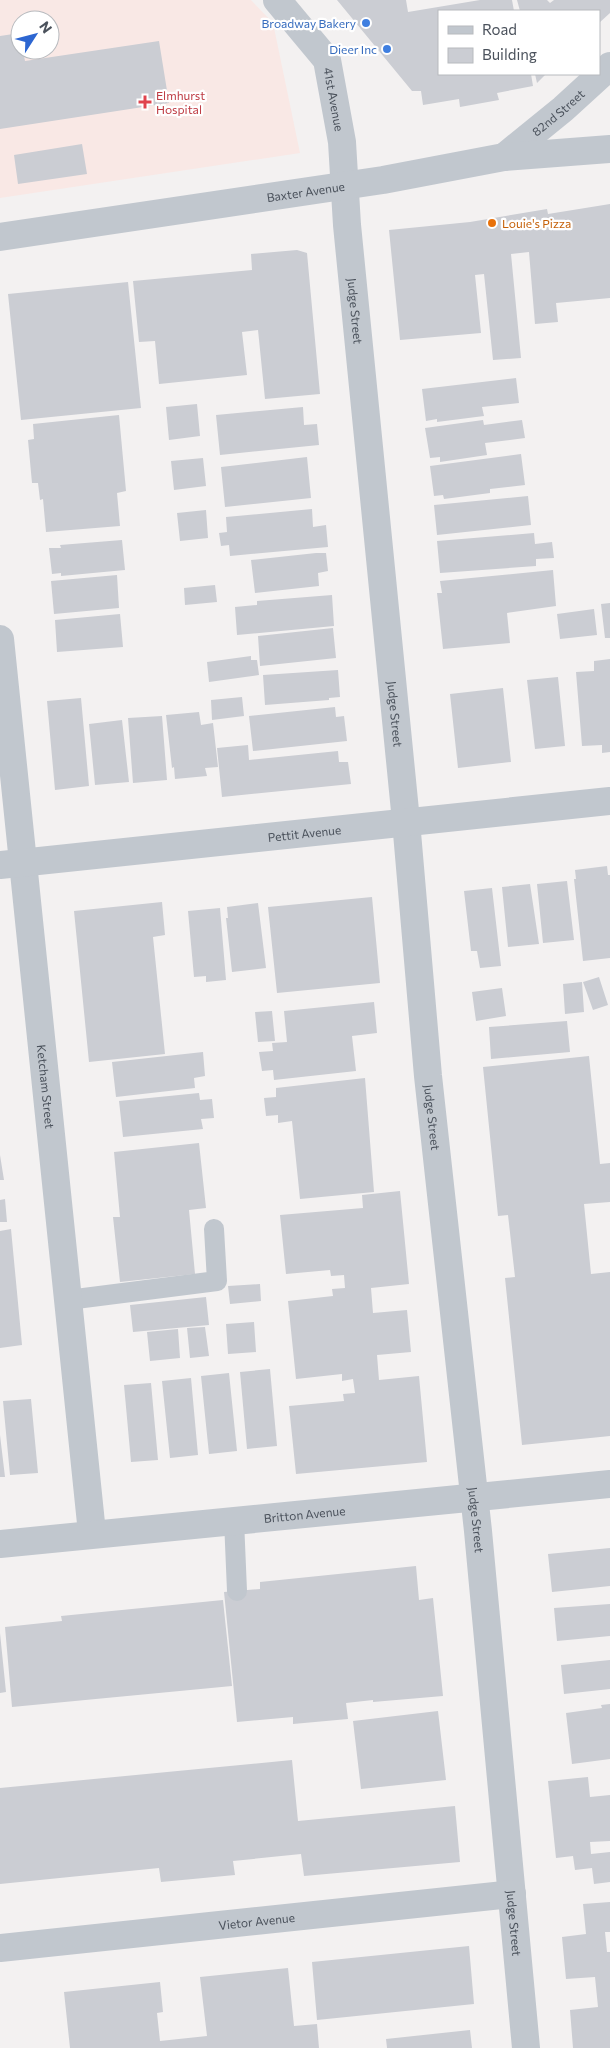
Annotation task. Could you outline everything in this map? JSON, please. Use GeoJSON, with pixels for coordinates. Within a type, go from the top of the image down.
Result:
{"type":"FeatureCollection","features":[{"type":"Feature","properties":{"kind":"street","name":"41st Avenue"},"geometry":{"type":"LineString","coordinates":[[277,0],[327,60],[342,142],[345,186]]}},
{"type":"Feature","properties":{"kind":"street","name":"82nd Street"},"geometry":{"type":"LineString","coordinates":[[504,157],[562,110],[610,66]]}},
{"type":"Feature","properties":{"kind":"street","name":"Baxter Avenue"},"geometry":{"type":"LineString","coordinates":[[0,237],[345,186],[504,157],[610,149]]}},
{"type":"Feature","properties":{"kind":"street","name":"Judge Street"},"geometry":{"type":"LineString","coordinates":[[345,186],[348,235],[406,821],[428,1076],[474,1497],[526,2048]]}},
{"type":"Feature","properties":{"kind":"street","name":"Ketcham Street"},"geometry":{"type":"LineString","coordinates":[[0,639],[11,864],[68,1300],[92,1533]]}},
{"type":"Feature","properties":{"kind":"street","name":"Pettit Avenue"},"geometry":{"type":"LineString","coordinates":[[11,864],[610,801]]}},
{"type":"Feature","properties":{"kind":"street","name":"Britton Avenue"},"geometry":{"type":"LineString","coordinates":[[0,1544],[92,1533],[610,1484]]}},
{"type":"Feature","properties":{"kind":"street","name":"Vietor Avenue"},"geometry":{"type":"LineString","coordinates":[[0,1948],[512,1894]]}},
{"type":"Feature","properties":{"kind":"lane"},"geometry":{"type":"LineString","coordinates":[[68,1300],[217,1281],[214,1229]]}},
{"type":"Feature","properties":{"kind":"lane"},"geometry":{"type":"LineString","coordinates":[[234,1520],[237,1591]]}},
{"type":"Feature","properties":{"kind":"shaded area","name":"Elmhurst Hospital"},"geometry":{"type":"Polygon","coordinates":[[[0,0],[251,0],[273,23],[300,153],[0,198],[0,0]]]}},
{"type":"Feature","properties":{"kind":"building"},"geometry":{"type":"Polygon","coordinates":[[[337,0],[406,0],[408,12],[480,0],[512,0],[514,10],[438,10],[438,75],[531,75],[533,86],[497,93],[499,100],[460,107],[459,99],[423,105],[421,91],[412,91],[337,0]]]}},
{"type":"Feature","properties":{"kind":"building"},"geometry":{"type":"Polygon","coordinates":[[[517,0],[547,0],[550,3],[554,0],[610,0],[610,13],[600,22],[600,10],[520,10],[517,0]]]}},
{"type":"Feature","properties":{"kind":"building"},"geometry":{"type":"Polygon","coordinates":[[[10,34],[10,60],[25,61],[60,60],[60,56],[159,41],[169,103],[0,129],[0,36],[10,34]]]}},
{"type":"Feature","properties":{"kind":"building"},"geometry":{"type":"Polygon","coordinates":[[[535,75],[545,75],[537,83],[535,75]]]}},
{"type":"Feature","properties":{"kind":"building"},"geometry":{"type":"Polygon","coordinates":[[[82,144],[87,174],[18,184],[14,155],[82,144]]]}},
{"type":"Feature","properties":{"kind":"building"},"geometry":{"type":"Polygon","coordinates":[[[610,204],[610,298],[556,303],[558,322],[535,324],[529,252],[511,254],[521,358],[493,360],[484,274],[475,275],[481,333],[400,340],[389,230],[470,222],[547,209],[548,214],[610,204]]]}},
{"type":"Feature","properties":{"kind":"building"},"geometry":{"type":"Polygon","coordinates":[[[297,250],[307,253],[320,394],[265,399],[258,330],[242,332],[247,375],[159,384],[155,341],[139,342],[133,281],[252,270],[251,254],[297,250]]]}},
{"type":"Feature","properties":{"kind":"building"},"geometry":{"type":"Polygon","coordinates":[[[128,282],[141,408],[21,420],[8,294],[128,282]]]}},
{"type":"Feature","properties":{"kind":"building"},"geometry":{"type":"Polygon","coordinates":[[[516,378],[519,403],[482,407],[484,416],[437,422],[437,419],[426,421],[422,389],[516,378]]]}},
{"type":"Feature","properties":{"kind":"building"},"geometry":{"type":"Polygon","coordinates":[[[197,404],[200,436],[169,440],[166,407],[197,404]]]}},
{"type":"Feature","properties":{"kind":"building"},"geometry":{"type":"Polygon","coordinates":[[[303,407],[304,425],[317,424],[319,445],[220,455],[216,415],[303,407]]]}},
{"type":"Feature","properties":{"kind":"building"},"geometry":{"type":"Polygon","coordinates":[[[119,415],[126,491],[117,493],[120,526],[46,532],[43,499],[40,500],[38,483],[32,483],[28,440],[34,439],[33,424],[119,415]]]}},
{"type":"Feature","properties":{"kind":"building"},"geometry":{"type":"Polygon","coordinates":[[[483,420],[484,425],[522,420],[525,438],[485,443],[487,455],[440,462],[440,457],[430,458],[425,428],[483,420]]]}},
{"type":"Feature","properties":{"kind":"building"},"geometry":{"type":"Polygon","coordinates":[[[521,454],[525,485],[490,489],[490,493],[444,499],[443,495],[434,496],[430,466],[521,454]]]}},
{"type":"Feature","properties":{"kind":"building"},"geometry":{"type":"Polygon","coordinates":[[[307,457],[311,498],[225,507],[221,467],[307,457]]]}},
{"type":"Feature","properties":{"kind":"building"},"geometry":{"type":"Polygon","coordinates":[[[203,458],[206,486],[174,490],[171,461],[203,458]]]}},
{"type":"Feature","properties":{"kind":"building"},"geometry":{"type":"Polygon","coordinates":[[[528,496],[531,525],[437,535],[434,505],[528,496]]]}},
{"type":"Feature","properties":{"kind":"building"},"geometry":{"type":"Polygon","coordinates":[[[312,509],[313,527],[326,525],[328,547],[230,556],[229,545],[221,546],[219,533],[227,532],[226,517],[312,509]]]}},
{"type":"Feature","properties":{"kind":"building"},"geometry":{"type":"Polygon","coordinates":[[[206,510],[208,538],[180,541],[177,513],[206,510]]]}},
{"type":"Feature","properties":{"kind":"building"},"geometry":{"type":"Polygon","coordinates":[[[534,533],[535,544],[552,542],[554,558],[536,559],[536,566],[440,573],[437,541],[534,533]]]}},
{"type":"Feature","properties":{"kind":"building"},"geometry":{"type":"Polygon","coordinates":[[[122,540],[125,570],[61,576],[61,573],[52,574],[49,548],[61,548],[60,545],[122,540]]]}},
{"type":"Feature","properties":{"kind":"building"},"geometry":{"type":"Polygon","coordinates":[[[326,553],[328,571],[318,573],[319,586],[255,593],[251,560],[326,553]]]}},
{"type":"Feature","properties":{"kind":"building"},"geometry":{"type":"Polygon","coordinates":[[[553,570],[556,606],[507,613],[510,643],[443,649],[437,593],[442,593],[440,581],[553,570]]]}},
{"type":"Feature","properties":{"kind":"building"},"geometry":{"type":"Polygon","coordinates":[[[117,575],[119,608],[54,614],[51,581],[117,575]]]}},
{"type":"Feature","properties":{"kind":"building"},"geometry":{"type":"Polygon","coordinates":[[[215,585],[217,602],[185,605],[184,588],[215,585]]]}},
{"type":"Feature","properties":{"kind":"building"},"geometry":{"type":"Polygon","coordinates":[[[332,595],[334,626],[237,635],[235,607],[257,605],[257,601],[332,595]]]}},
{"type":"Feature","properties":{"kind":"building"},"geometry":{"type":"Polygon","coordinates":[[[610,603],[610,638],[605,638],[601,604],[610,603]]]}},
{"type":"Feature","properties":{"kind":"building"},"geometry":{"type":"Polygon","coordinates":[[[594,609],[597,635],[560,639],[557,614],[594,609]]]}},
{"type":"Feature","properties":{"kind":"building"},"geometry":{"type":"Polygon","coordinates":[[[120,614],[123,647],[57,652],[55,620],[120,614]]]}},
{"type":"Feature","properties":{"kind":"building"},"geometry":{"type":"Polygon","coordinates":[[[333,628],[336,658],[260,666],[258,636],[333,628]]]}},
{"type":"Feature","properties":{"kind":"building"},"geometry":{"type":"Polygon","coordinates":[[[251,656],[251,660],[257,660],[259,675],[209,682],[207,662],[251,656]]]}},
{"type":"Feature","properties":{"kind":"building"},"geometry":{"type":"Polygon","coordinates":[[[610,659],[610,752],[602,753],[602,745],[582,746],[576,672],[594,671],[594,661],[610,659]]]}},
{"type":"Feature","properties":{"kind":"building"},"geometry":{"type":"Polygon","coordinates":[[[338,670],[340,697],[329,698],[329,700],[265,705],[263,675],[338,670]]]}},
{"type":"Feature","properties":{"kind":"building"},"geometry":{"type":"Polygon","coordinates":[[[558,677],[565,746],[535,749],[527,680],[558,677]]]}},
{"type":"Feature","properties":{"kind":"building"},"geometry":{"type":"Polygon","coordinates":[[[503,688],[511,762],[458,768],[450,694],[503,688]]]}},
{"type":"Feature","properties":{"kind":"building"},"geometry":{"type":"Polygon","coordinates":[[[242,697],[244,716],[212,720],[211,700],[242,697]]]}},
{"type":"Feature","properties":{"kind":"building"},"geometry":{"type":"Polygon","coordinates":[[[81,698],[89,786],[55,790],[47,701],[81,698]]]}},
{"type":"Feature","properties":{"kind":"building"},"geometry":{"type":"Polygon","coordinates":[[[335,707],[336,717],[344,716],[347,741],[253,751],[249,716],[335,707]]]}},
{"type":"Feature","properties":{"kind":"building"},"geometry":{"type":"Polygon","coordinates":[[[199,712],[201,725],[213,723],[218,767],[205,768],[207,776],[175,779],[166,715],[199,712]]]}},
{"type":"Feature","properties":{"kind":"building"},"geometry":{"type":"Polygon","coordinates":[[[162,716],[167,780],[133,783],[128,718],[162,716]]]}},
{"type":"Feature","properties":{"kind":"building"},"geometry":{"type":"Polygon","coordinates":[[[122,720],[129,782],[95,785],[89,724],[122,720]]]}},
{"type":"Feature","properties":{"kind":"building"},"geometry":{"type":"Polygon","coordinates":[[[248,745],[249,760],[338,751],[339,762],[348,762],[351,784],[222,797],[217,748],[248,745]]]}},
{"type":"Feature","properties":{"kind":"building"},"geometry":{"type":"Polygon","coordinates":[[[607,866],[608,875],[610,875],[610,958],[583,961],[574,879],[576,879],[575,870],[607,866]]]}},
{"type":"Feature","properties":{"kind":"building"},"geometry":{"type":"Polygon","coordinates":[[[567,881],[574,940],[543,943],[537,884],[567,881]]]}},
{"type":"Feature","properties":{"kind":"building"},"geometry":{"type":"Polygon","coordinates":[[[530,884],[539,944],[508,947],[502,887],[530,884]]]}},
{"type":"Feature","properties":{"kind":"building"},"geometry":{"type":"Polygon","coordinates":[[[492,888],[501,966],[480,968],[477,951],[471,951],[464,891],[492,888]]]}},
{"type":"Feature","properties":{"kind":"building"},"geometry":{"type":"Polygon","coordinates":[[[372,897],[380,983],[277,993],[268,907],[372,897]]]}},
{"type":"Feature","properties":{"kind":"building"},"geometry":{"type":"Polygon","coordinates":[[[162,902],[165,935],[153,937],[165,1054],[89,1062],[74,911],[162,902]]]}},
{"type":"Feature","properties":{"kind":"building"},"geometry":{"type":"Polygon","coordinates":[[[258,903],[266,968],[232,972],[226,918],[228,918],[227,907],[258,903]]]}},
{"type":"Feature","properties":{"kind":"building"},"geometry":{"type":"Polygon","coordinates":[[[220,908],[226,980],[206,982],[206,976],[194,977],[188,911],[220,908]]]}},
{"type":"Feature","properties":{"kind":"building"},"geometry":{"type":"Polygon","coordinates":[[[599,977],[608,1005],[593,1010],[583,982],[599,977]]]}},
{"type":"Feature","properties":{"kind":"building"},"geometry":{"type":"Polygon","coordinates":[[[582,982],[584,1012],[565,1014],[563,984],[582,982]]]}},
{"type":"Feature","properties":{"kind":"building"},"geometry":{"type":"Polygon","coordinates":[[[502,988],[506,1016],[476,1021],[472,992],[502,988]]]}},
{"type":"Feature","properties":{"kind":"building"},"geometry":{"type":"Polygon","coordinates":[[[374,1002],[377,1033],[352,1036],[356,1071],[274,1080],[273,1070],[262,1071],[259,1052],[273,1051],[272,1043],[287,1042],[284,1011],[374,1002]]]}},
{"type":"Feature","properties":{"kind":"building"},"geometry":{"type":"Polygon","coordinates":[[[272,1011],[275,1041],[258,1042],[255,1012],[272,1011]]]}},
{"type":"Feature","properties":{"kind":"building"},"geometry":{"type":"Polygon","coordinates":[[[567,1021],[570,1052],[491,1059],[489,1027],[567,1021]]]}},
{"type":"Feature","properties":{"kind":"building"},"geometry":{"type":"Polygon","coordinates":[[[203,1052],[205,1076],[194,1078],[195,1088],[116,1097],[112,1062],[203,1052]]]}},
{"type":"Feature","properties":{"kind":"building"},"geometry":{"type":"Polygon","coordinates":[[[589,1056],[600,1164],[610,1163],[610,1202],[584,1204],[591,1274],[610,1272],[610,1436],[522,1445],[505,1278],[515,1277],[508,1215],[498,1216],[483,1067],[589,1056]]]}},
{"type":"Feature","properties":{"kind":"building"},"geometry":{"type":"Polygon","coordinates":[[[365,1078],[374,1192],[300,1199],[292,1121],[278,1123],[278,1115],[266,1116],[264,1098],[276,1097],[276,1088],[365,1078]]]}},
{"type":"Feature","properties":{"kind":"building"},"geometry":{"type":"Polygon","coordinates":[[[199,1093],[200,1100],[212,1099],[214,1118],[201,1119],[203,1129],[123,1137],[119,1101],[199,1093]]]}},
{"type":"Feature","properties":{"kind":"building"},"geometry":{"type":"Polygon","coordinates":[[[199,1143],[206,1208],[189,1210],[195,1274],[120,1282],[113,1217],[120,1217],[114,1152],[199,1143]]]}},
{"type":"Feature","properties":{"kind":"building"},"geometry":{"type":"Polygon","coordinates":[[[0,1155],[4,1180],[0,1180],[0,1155]]]}},
{"type":"Feature","properties":{"kind":"building"},"geometry":{"type":"Polygon","coordinates":[[[400,1191],[409,1284],[371,1288],[373,1313],[407,1310],[411,1352],[377,1355],[379,1380],[419,1376],[427,1462],[296,1474],[289,1406],[344,1401],[343,1394],[355,1393],[353,1379],[342,1381],[342,1374],[296,1379],[288,1301],[333,1296],[332,1289],[345,1288],[344,1275],[331,1276],[330,1270],[286,1274],[280,1215],[363,1208],[362,1195],[400,1191]]]}},
{"type":"Feature","properties":{"kind":"building"},"geometry":{"type":"Polygon","coordinates":[[[5,1199],[7,1222],[0,1222],[0,1200],[5,1199]]]}},
{"type":"Feature","properties":{"kind":"building"},"geometry":{"type":"Polygon","coordinates":[[[11,1229],[22,1345],[0,1348],[0,1231],[11,1229]]]}},
{"type":"Feature","properties":{"kind":"building"},"geometry":{"type":"Polygon","coordinates":[[[260,1284],[261,1301],[230,1304],[228,1286],[260,1284]]]}},
{"type":"Feature","properties":{"kind":"building"},"geometry":{"type":"Polygon","coordinates":[[[206,1297],[209,1325],[133,1332],[130,1305],[206,1297]]]}},
{"type":"Feature","properties":{"kind":"building"},"geometry":{"type":"Polygon","coordinates":[[[254,1322],[256,1352],[228,1354],[226,1324],[254,1322]]]}},
{"type":"Feature","properties":{"kind":"building"},"geometry":{"type":"Polygon","coordinates":[[[205,1327],[209,1356],[190,1358],[187,1328],[205,1327]]]}},
{"type":"Feature","properties":{"kind":"building"},"geometry":{"type":"Polygon","coordinates":[[[178,1329],[180,1358],[150,1361],[147,1332],[178,1329]]]}},
{"type":"Feature","properties":{"kind":"building"},"geometry":{"type":"Polygon","coordinates":[[[270,1369],[277,1446],[247,1449],[240,1372],[270,1369]]]}},
{"type":"Feature","properties":{"kind":"building"},"geometry":{"type":"Polygon","coordinates":[[[229,1373],[237,1451],[209,1454],[201,1376],[229,1373]]]}},
{"type":"Feature","properties":{"kind":"building"},"geometry":{"type":"Polygon","coordinates":[[[191,1378],[198,1455],[170,1458],[162,1381],[191,1378]]]}},
{"type":"Feature","properties":{"kind":"building"},"geometry":{"type":"Polygon","coordinates":[[[151,1383],[158,1460],[131,1462],[124,1385],[151,1383]]]}},
{"type":"Feature","properties":{"kind":"building"},"geometry":{"type":"Polygon","coordinates":[[[31,1399],[38,1473],[10,1475],[3,1401],[31,1399]]]}},
{"type":"Feature","properties":{"kind":"building"},"geometry":{"type":"Polygon","coordinates":[[[0,1435],[5,1477],[0,1477],[0,1435]]]}},
{"type":"Feature","properties":{"kind":"building"},"geometry":{"type":"Polygon","coordinates":[[[610,1548],[610,1586],[552,1592],[548,1554],[610,1548]]]}},
{"type":"Feature","properties":{"kind":"building"},"geometry":{"type":"Polygon","coordinates":[[[416,1566],[419,1600],[433,1598],[443,1696],[346,1703],[348,1719],[293,1724],[293,1717],[237,1722],[224,1592],[260,1589],[260,1582],[416,1566]]]}},
{"type":"Feature","properties":{"kind":"building"},"geometry":{"type":"Polygon","coordinates":[[[223,1600],[232,1686],[12,1707],[5,1627],[62,1621],[61,1616],[223,1600]]]}},
{"type":"Feature","properties":{"kind":"building"},"geometry":{"type":"Polygon","coordinates":[[[610,1604],[610,1636],[557,1641],[554,1608],[610,1604]]]}},
{"type":"Feature","properties":{"kind":"building"},"geometry":{"type":"Polygon","coordinates":[[[0,1633],[6,1692],[0,1693],[0,1633]]]}},
{"type":"Feature","properties":{"kind":"building"},"geometry":{"type":"Polygon","coordinates":[[[610,1660],[610,1689],[564,1694],[561,1665],[610,1660]]]}},
{"type":"Feature","properties":{"kind":"building"},"geometry":{"type":"Polygon","coordinates":[[[610,1704],[610,1759],[572,1764],[566,1713],[602,1708],[601,1705],[610,1704]]]}},
{"type":"Feature","properties":{"kind":"building"},"geometry":{"type":"Polygon","coordinates":[[[438,1711],[446,1780],[361,1789],[353,1721],[438,1711]]]}},
{"type":"Feature","properties":{"kind":"building"},"geometry":{"type":"Polygon","coordinates":[[[292,1760],[298,1821],[455,1806],[460,1862],[304,1876],[301,1854],[233,1861],[235,1875],[161,1882],[159,1868],[0,1884],[0,1788],[292,1760]]]}},
{"type":"Feature","properties":{"kind":"building"},"geometry":{"type":"Polygon","coordinates":[[[588,1777],[590,1797],[610,1795],[610,1841],[590,1842],[591,1854],[610,1852],[610,1882],[594,1884],[592,1868],[575,1870],[573,1856],[556,1858],[548,1781],[588,1777]]]}},
{"type":"Feature","properties":{"kind":"building"},"geometry":{"type":"Polygon","coordinates":[[[610,1902],[610,1932],[605,1932],[607,1952],[610,1952],[610,2048],[573,2048],[570,2010],[598,2007],[595,1977],[566,1979],[562,1937],[586,1934],[583,1904],[610,1902]]]}},
{"type":"Feature","properties":{"kind":"building"},"geometry":{"type":"Polygon","coordinates":[[[469,1946],[474,2004],[317,2020],[312,1962],[469,1946]]]}},
{"type":"Feature","properties":{"kind":"building"},"geometry":{"type":"Polygon","coordinates":[[[288,1968],[294,2026],[317,2024],[319,2048],[70,2048],[64,1992],[160,1982],[163,2012],[157,2013],[160,2041],[207,2036],[200,1977],[288,1968]]]}},
{"type":"Feature","properties":{"kind":"building"},"geometry":{"type":"Polygon","coordinates":[[[470,2030],[472,2048],[387,2048],[386,2039],[470,2030]]]}},
{"type":"Feature","properties":{"kind":"place","name":"Broadway Bakery"},"geometry":{"type":"Point","coordinates":[366,23]}},
{"type":"Feature","properties":{"kind":"place","name":"Dieer Inc"},"geometry":{"type":"Point","coordinates":[387,49]}},
{"type":"Feature","properties":{"kind":"place","name":"Elmhurst Hospital"},"geometry":{"type":"Point","coordinates":[145,102]}},
{"type":"Feature","properties":{"kind":"place","name":"Louie's Pizza"},"geometry":{"type":"Point","coordinates":[492,223]}}]}
